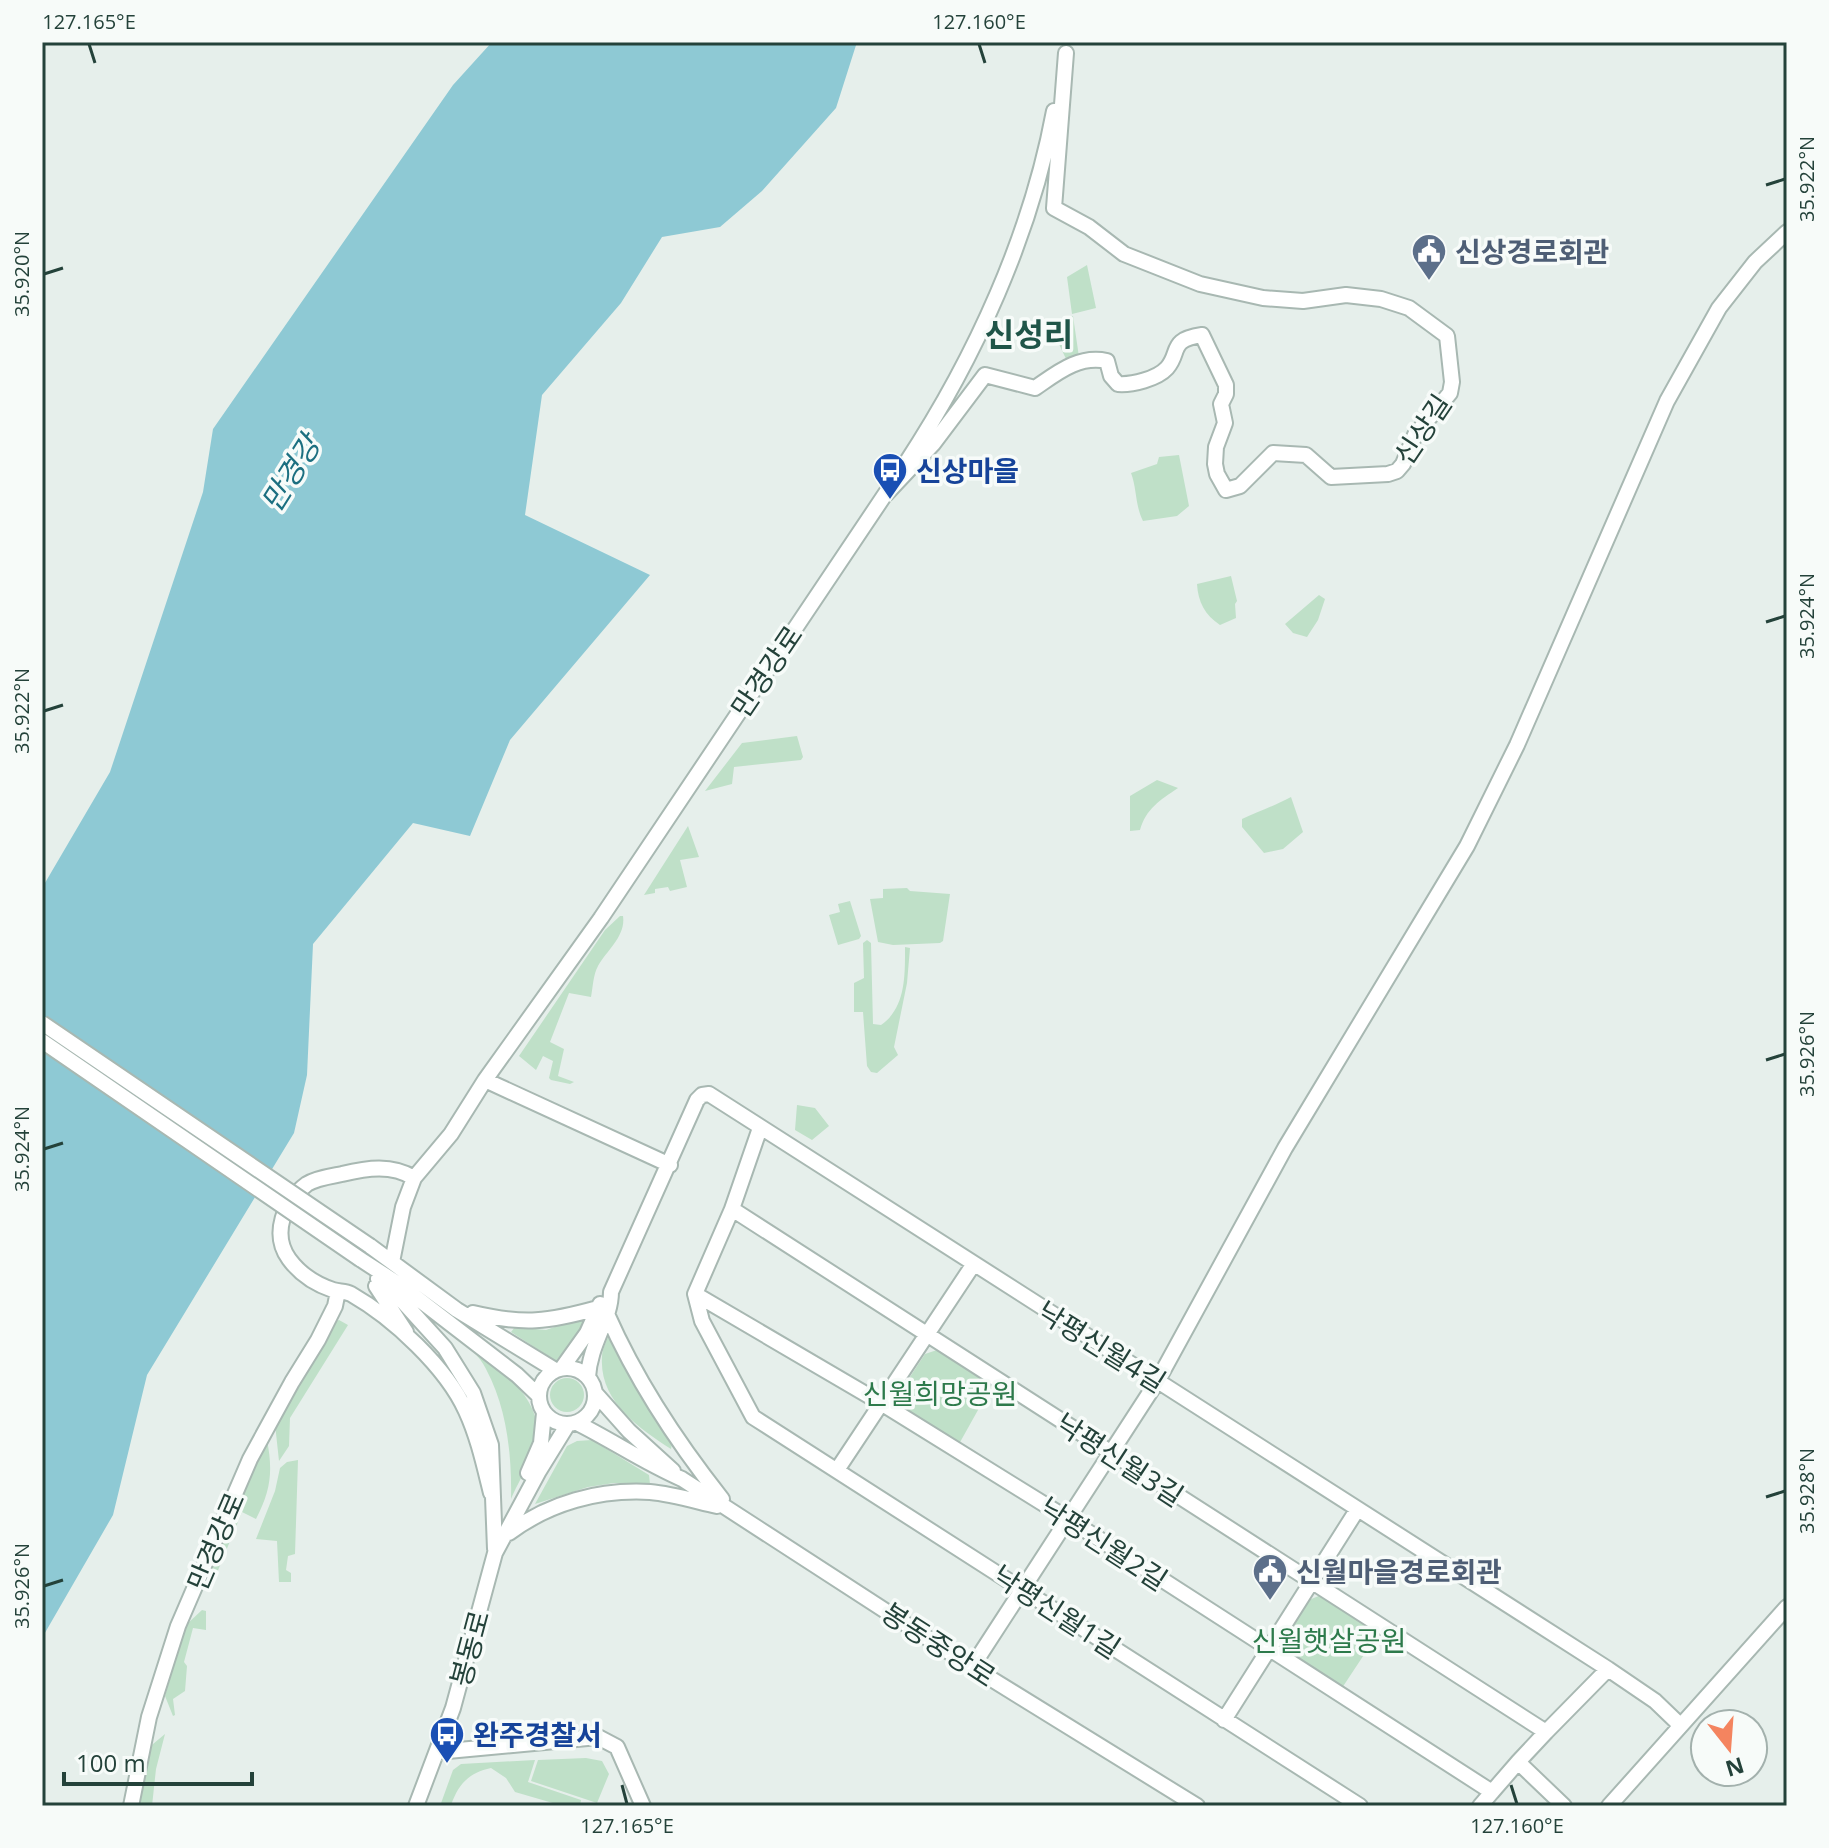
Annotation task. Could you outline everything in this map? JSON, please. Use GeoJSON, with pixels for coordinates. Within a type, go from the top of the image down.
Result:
{"type":"FeatureCollection","features":[{"type":"Feature","properties":{"kind":"street","name":"신상길"},"geometry":{"type":"LineString","coordinates":[[886,494],[933,444],[985,375],[1035,388],[1067,366],[1097,359],[1107,361],[1111,376],[1118,384],[1129,385],[1164,371],[1181,342],[1202,335],[1226,385],[1221,404],[1225,423],[1216,447],[1215,464],[1226,490],[1240,486],[1273,453],[1306,455],[1331,477],[1397,471],[1415,435],[1450,393],[1452,382],[1447,336],[1409,308],[1381,299],[1346,295],[1303,301],[1221,290],[1136,260],[1089,227],[1054,208],[1067,48]]}},
{"type":"Feature","properties":{"kind":"street","name":"만경강로"},"geometry":{"type":"LineString","coordinates":[[380,1273],[414,1178],[451,1134],[485,1080],[601,918],[886,494],[950,388],[1023,228],[1050,129],[1067,48]]}},
{"type":"Feature","properties":{"kind":"street"},"geometry":{"type":"LineString","coordinates":[[972,1667],[1158,1380],[1285,1148],[1479,823],[1517,745],[1652,434],[1686,365],[1737,284],[1775,241],[1787,232]]}},
{"type":"Feature","properties":{"kind":"street"},"geometry":{"type":"LineString","coordinates":[[42,1023],[370,1246],[413,1343]]}},
{"type":"Feature","properties":{"kind":"street"},"geometry":{"type":"LineString","coordinates":[[42,1041],[380,1273],[517,1375],[538,1395],[544,1413]]}},
{"type":"Feature","properties":{"kind":"street"},"geometry":{"type":"LineString","coordinates":[[485,1080],[670,1165]]}},
{"type":"Feature","properties":{"kind":"street","name":"낙평신월4길"},"geometry":{"type":"LineString","coordinates":[[558,1369],[611,1303],[611,1292],[697,1100],[709,1094],[1608,1669],[1655,1701],[1680,1725]]}},
{"type":"Feature","properties":{"kind":"street"},"geometry":{"type":"LineString","coordinates":[[695,1294],[732,1209],[760,1128]]}},
{"type":"Feature","properties":{"kind":"street"},"geometry":{"type":"LineString","coordinates":[[414,1178],[402,1171],[364,1169],[309,1183],[289,1203],[280,1226],[281,1242],[288,1257],[303,1274],[317,1284],[343,1292],[413,1343],[444,1376],[462,1403],[479,1445],[496,1525],[495,1553]]}},
{"type":"Feature","properties":{"kind":"street","name":"낙평신월3길"},"geometry":{"type":"LineString","coordinates":[[732,1209],[1546,1732]]}},
{"type":"Feature","properties":{"kind":"street"},"geometry":{"type":"LineString","coordinates":[[837,1470],[973,1265]]}},
{"type":"Feature","properties":{"kind":"street"},"geometry":{"type":"LineString","coordinates":[[343,1292],[380,1273]]}},
{"type":"Feature","properties":{"kind":"street"},"geometry":{"type":"LineString","coordinates":[[380,1273],[457,1310],[558,1369],[581,1371],[588,1377]]}},
{"type":"Feature","properties":{"kind":"street"},"geometry":{"type":"LineString","coordinates":[[380,1273],[463,1373],[491,1445],[491,1493]]}},
{"type":"Feature","properties":{"kind":"street","name":"만경강로"},"geometry":{"type":"LineString","coordinates":[[131,1806],[149,1717],[178,1626],[269,1421],[343,1292]]}},
{"type":"Feature","properties":{"kind":"street","name":"낙평신월2길"},"geometry":{"type":"LineString","coordinates":[[695,1294],[881,1403],[1068,1519],[1492,1792]]}},
{"type":"Feature","properties":{"kind":"street","name":"낙평신월1길"},"geometry":{"type":"LineString","coordinates":[[695,1294],[702,1321],[753,1417],[1360,1806]]}},
{"type":"Feature","properties":{"kind":"street"},"geometry":{"type":"LineString","coordinates":[[457,1310],[521,1322],[602,1311],[664,1421],[729,1508]]}},
{"type":"Feature","properties":{"kind":"street","name":"낙평신월4길"},"geometry":{"type":"LineString","coordinates":[[588,1377],[602,1311]]}},
{"type":"Feature","properties":{"kind":"street"},"geometry":{"type":"LineString","coordinates":[[538,1395],[541,1385],[558,1369]]}},
{"type":"Feature","properties":{"kind":"street","name":"봉동중앙로"},"geometry":{"type":"LineString","coordinates":[[588,1377],[596,1394],[629,1431],[682,1479]]}},
{"type":"Feature","properties":{"kind":"street"},"geometry":{"type":"LineString","coordinates":[[572,1424],[591,1412],[596,1394]]}},
{"type":"Feature","properties":{"kind":"street","name":"봉동중앙로"},"geometry":{"type":"LineString","coordinates":[[544,1413],[559,1423],[572,1424],[605,1437],[646,1463],[682,1479],[972,1667],[1197,1806]]}},
{"type":"Feature","properties":{"kind":"street","name":"봉동로"},"geometry":{"type":"LineString","coordinates":[[504,1536],[505,1516],[538,1452],[544,1429],[544,1413]]}},
{"type":"Feature","properties":{"kind":"street","name":"봉동로"},"geometry":{"type":"LineString","coordinates":[[416,1806],[453,1708],[495,1553],[572,1424]]}},
{"type":"Feature","properties":{"kind":"street"},"geometry":{"type":"LineString","coordinates":[[504,1536],[551,1507],[607,1493],[650,1492],[729,1508]]}},
{"type":"Feature","properties":{"kind":"street"},"geometry":{"type":"LineString","coordinates":[[1224,1720],[1357,1510]]}},
{"type":"Feature","properties":{"kind":"street"},"geometry":{"type":"LineString","coordinates":[[1609,1806],[1787,1607]]}},
{"type":"Feature","properties":{"kind":"street"},"geometry":{"type":"LineString","coordinates":[[1480,1806],[1608,1669]]}},
{"type":"Feature","properties":{"kind":"street"},"geometry":{"type":"LineString","coordinates":[[437,1752],[598,1737],[617,1747],[643,1806]]}},
{"type":"Feature","properties":{"kind":"street"},"geometry":{"type":"LineString","coordinates":[[1518,1762],[1564,1806]]}},
{"type":"Feature","properties":{"kind":"green space"},"geometry":{"type":"Polygon","coordinates":[[[1087,265],[1096,308],[1072,314],[1067,277],[1087,265]]]}},
{"type":"Feature","properties":{"kind":"green space"},"geometry":{"type":"Polygon","coordinates":[[[1073,316],[1079,357],[1067,361],[1058,342],[1054,321],[1073,316]]]}},
{"type":"Feature","properties":{"kind":"green space"},"geometry":{"type":"Polygon","coordinates":[[[1179,455],[1189,506],[1177,516],[1143,521],[1131,473],[1157,464],[1159,457],[1179,455]]]}},
{"type":"Feature","properties":{"kind":"green space"},"geometry":{"type":"Polygon","coordinates":[[[1231,576],[1237,601],[1236,618],[1220,625],[1203,608],[1197,584],[1231,576]]]}},
{"type":"Feature","properties":{"kind":"green space"},"geometry":{"type":"Polygon","coordinates":[[[1319,595],[1325,599],[1318,620],[1307,637],[1293,633],[1285,624],[1319,595]]]}},
{"type":"Feature","properties":{"kind":"green space"},"geometry":{"type":"Polygon","coordinates":[[[797,736],[803,757],[801,760],[734,767],[732,784],[705,791],[742,743],[797,736]]]}},
{"type":"Feature","properties":{"kind":"green space"},"geometry":{"type":"Polygon","coordinates":[[[1157,780],[1178,788],[1150,811],[1140,830],[1130,831],[1130,796],[1157,780]]]}},
{"type":"Feature","properties":{"kind":"green space"},"geometry":{"type":"Polygon","coordinates":[[[1291,797],[1303,832],[1283,849],[1264,853],[1242,827],[1242,819],[1291,797]]]}},
{"type":"Feature","properties":{"kind":"green space"},"geometry":{"type":"Polygon","coordinates":[[[688,826],[699,857],[680,860],[687,887],[670,891],[668,887],[655,889],[655,893],[644,895],[688,826]]]}},
{"type":"Feature","properties":{"kind":"green space"},"geometry":{"type":"Polygon","coordinates":[[[907,888],[910,891],[950,894],[943,941],[940,943],[893,945],[878,942],[870,899],[883,898],[883,889],[907,888]]]}},
{"type":"Feature","properties":{"kind":"green space"},"geometry":{"type":"Polygon","coordinates":[[[850,901],[861,936],[838,945],[829,915],[840,912],[838,904],[850,901]]]}},
{"type":"Feature","properties":{"kind":"green space"},"geometry":{"type":"Polygon","coordinates":[[[623,916],[622,930],[596,970],[591,997],[569,993],[550,1042],[564,1049],[558,1076],[574,1082],[551,1080],[553,1061],[543,1056],[536,1070],[519,1056],[605,930],[623,916]]]}},
{"type":"Feature","properties":{"kind":"green space"},"geometry":{"type":"Polygon","coordinates":[[[867,940],[871,943],[873,1024],[881,1025],[889,1018],[900,1000],[905,947],[910,948],[907,983],[894,1047],[898,1055],[877,1073],[871,1072],[867,1066],[863,1012],[854,1012],[854,983],[864,978],[863,943],[867,940]]]}},
{"type":"Feature","properties":{"kind":"green space"},"geometry":{"type":"Polygon","coordinates":[[[797,1105],[815,1108],[829,1126],[812,1140],[795,1130],[797,1105]]]}},
{"type":"Feature","properties":{"kind":"green space"},"geometry":{"type":"Polygon","coordinates":[[[580,1318],[586,1319],[586,1325],[556,1361],[511,1332],[515,1327],[546,1330],[580,1318]]]}},
{"type":"Feature","properties":{"kind":"green space"},"geometry":{"type":"Polygon","coordinates":[[[339,1320],[348,1325],[290,1418],[289,1446],[279,1461],[275,1424],[333,1322],[339,1320]]]}},
{"type":"Feature","properties":{"kind":"green space"},"geometry":{"type":"Polygon","coordinates":[[[610,1333],[633,1383],[672,1444],[671,1449],[623,1412],[607,1387],[602,1357],[610,1333]]]}},
{"type":"Feature","properties":{"kind":"green space"},"geometry":{"type":"Polygon","coordinates":[[[456,1335],[509,1378],[530,1405],[536,1420],[537,1435],[533,1451],[511,1499],[509,1449],[499,1400],[483,1364],[456,1335]]]}},
{"type":"Feature","properties":{"kind":"green space","name":"신월희망공원"},"geometry":{"type":"Polygon","coordinates":[[[937,1350],[992,1385],[959,1444],[900,1408],[898,1395],[925,1354],[937,1350]]]}},
{"type":"Feature","properties":{"kind":"green space"},"geometry":{"type":"Polygon","coordinates":[[[567,1378],[579,1383],[584,1395],[579,1407],[567,1412],[555,1407],[550,1395],[555,1383],[567,1378]]]}},
{"type":"Feature","properties":{"kind":"green space"},"geometry":{"type":"Polygon","coordinates":[[[267,1440],[270,1471],[265,1499],[256,1519],[242,1512],[212,1585],[206,1577],[237,1497],[267,1440]]]}},
{"type":"Feature","properties":{"kind":"green space"},"geometry":{"type":"Polygon","coordinates":[[[592,1440],[649,1475],[650,1484],[614,1483],[588,1487],[535,1504],[567,1446],[577,1441],[592,1440]]]}},
{"type":"Feature","properties":{"kind":"green space"},"geometry":{"type":"Polygon","coordinates":[[[298,1460],[295,1554],[288,1556],[286,1570],[291,1573],[291,1582],[279,1582],[277,1541],[256,1539],[275,1491],[280,1468],[287,1462],[298,1460]]]}},
{"type":"Feature","properties":{"kind":"green space","name":"신월햇살공원"},"geometry":{"type":"Polygon","coordinates":[[[1321,1595],[1379,1632],[1342,1688],[1286,1651],[1283,1642],[1309,1600],[1321,1595]]]}},
{"type":"Feature","properties":{"kind":"green space"},"geometry":{"type":"Polygon","coordinates":[[[202,1610],[206,1611],[206,1630],[193,1628],[184,1662],[187,1666],[185,1691],[173,1699],[173,1716],[165,1696],[186,1625],[202,1610]]]}},
{"type":"Feature","properties":{"kind":"green space"},"geometry":{"type":"Polygon","coordinates":[[[165,1734],[156,1769],[152,1806],[136,1806],[147,1749],[165,1734]]]}},
{"type":"Feature","properties":{"kind":"green space"},"geometry":{"type":"Polygon","coordinates":[[[586,1758],[602,1761],[609,1774],[597,1803],[531,1781],[538,1760],[586,1758]]]}},
{"type":"Feature","properties":{"kind":"green space"},"geometry":{"type":"Polygon","coordinates":[[[535,1760],[528,1782],[581,1800],[580,1806],[563,1806],[515,1792],[506,1778],[491,1768],[466,1780],[451,1805],[440,1806],[453,1770],[461,1764],[535,1760]]]}},
{"type":"Feature","properties":{"kind":"water","name":"만경강"},"geometry":{"type":"Polygon","coordinates":[[[492,42],[857,42],[836,108],[762,191],[720,227],[662,237],[621,303],[542,395],[525,515],[650,575],[510,740],[470,836],[413,823],[313,944],[307,1075],[294,1133],[147,1375],[113,1515],[42,1638],[42,888],[110,772],[203,492],[213,429],[453,85],[492,42]]]}},
{"type":"Feature","properties":{"kind":"place","name":"신상경로회관"},"geometry":{"type":"Point","coordinates":[1429,282]}},
{"type":"Feature","properties":{"kind":"place","name":"신상마을"},"geometry":{"type":"Point","coordinates":[890,501]}},
{"type":"Feature","properties":{"kind":"place","name":"신월마을경로회관"},"geometry":{"type":"Point","coordinates":[1270,1602]}},
{"type":"Feature","properties":{"kind":"place","name":"완주경찰서"},"geometry":{"type":"Point","coordinates":[447,1765]}},
{"type":"Feature","properties":{"kind":"district","name":"신성리"},"geometry":{"type":"Point","coordinates":[1029,333]}}]}
